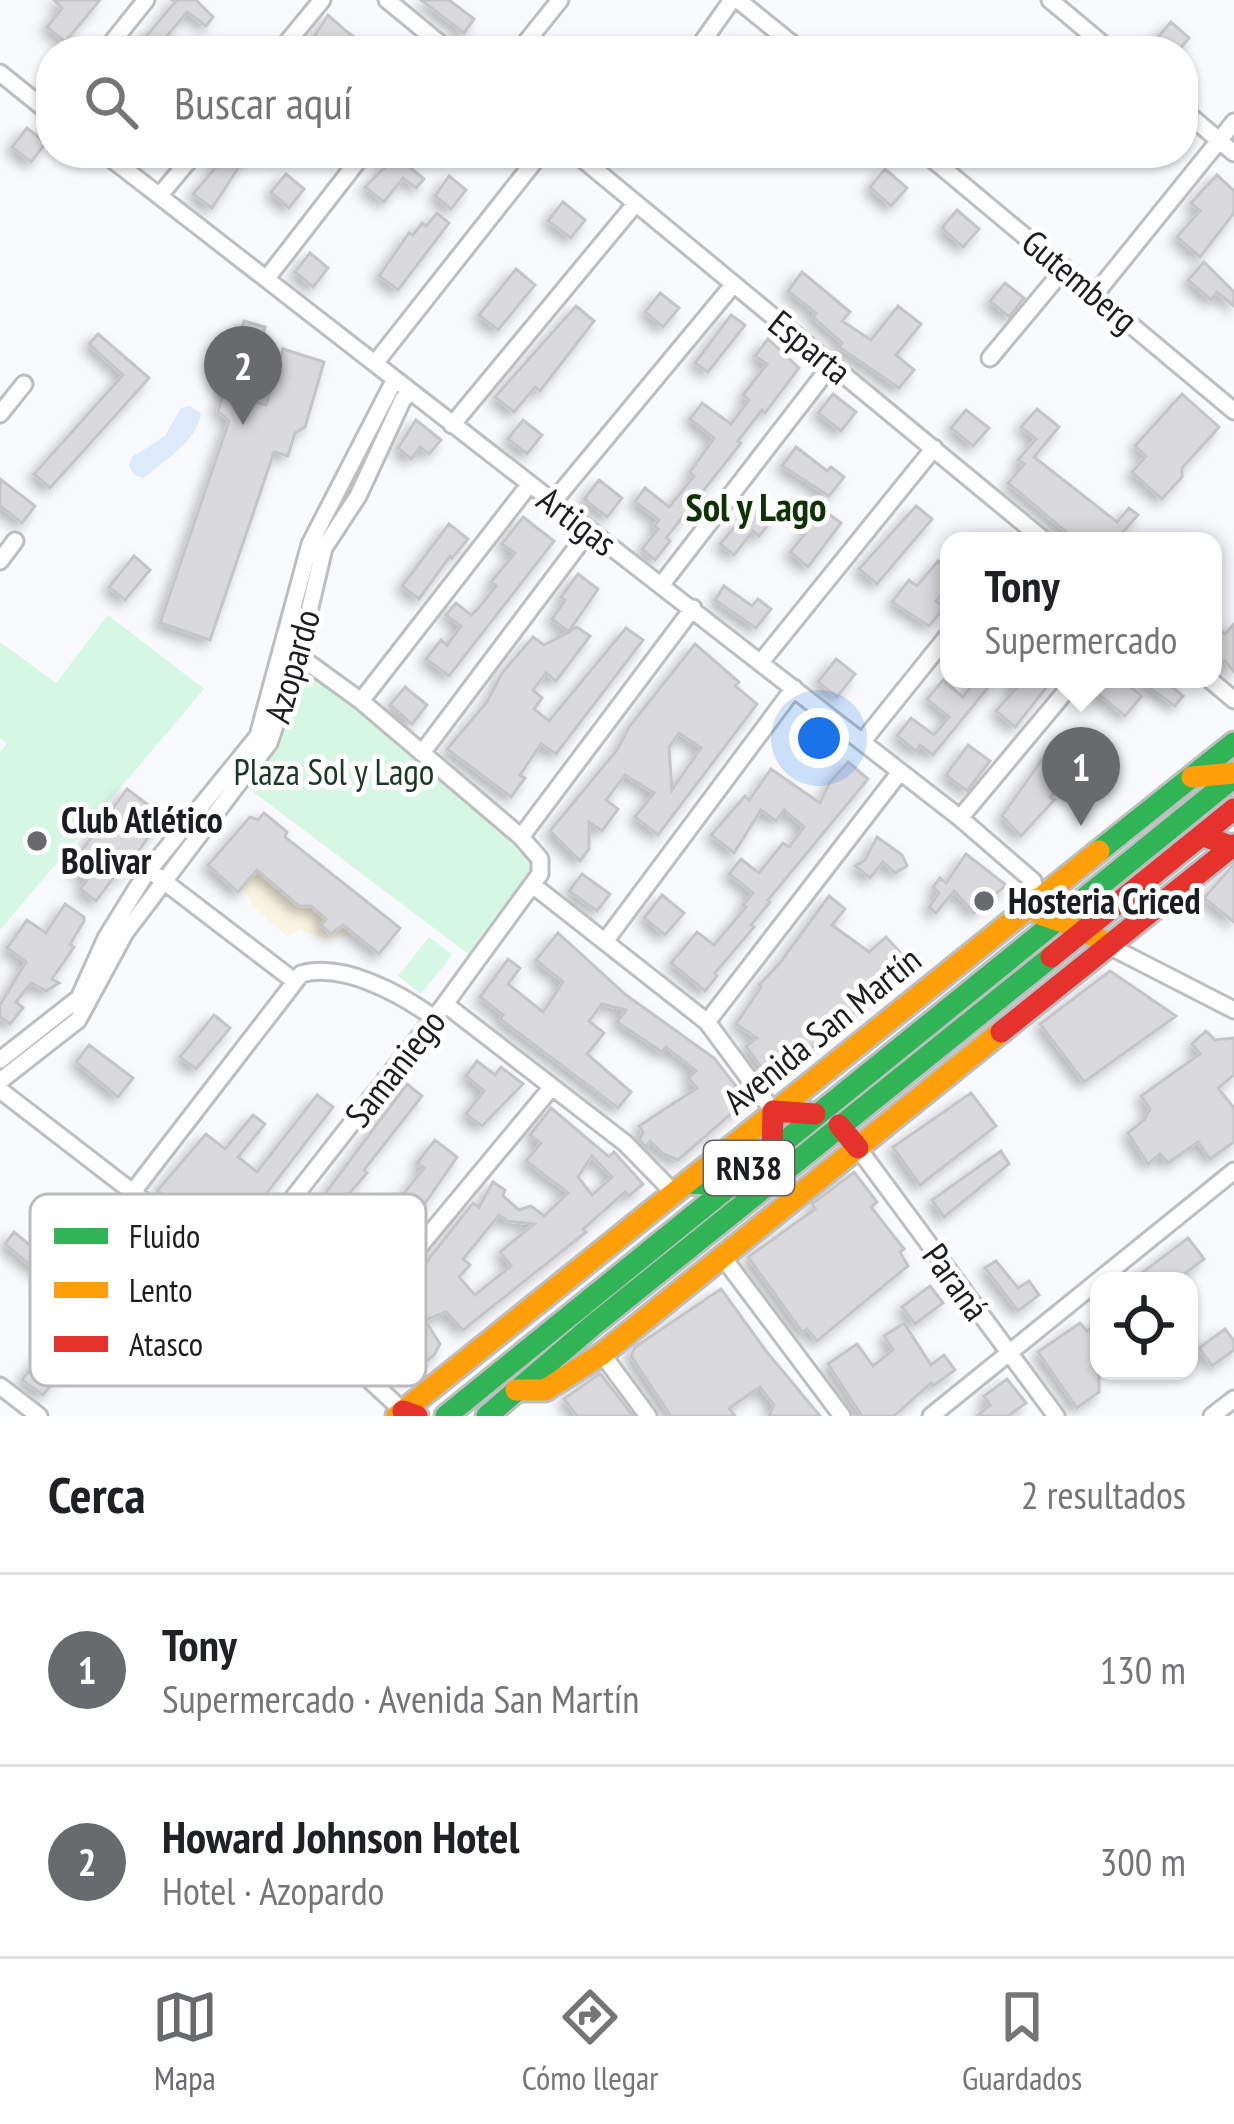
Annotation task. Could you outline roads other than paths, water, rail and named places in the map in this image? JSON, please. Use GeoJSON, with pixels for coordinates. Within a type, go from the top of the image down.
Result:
{"type":"FeatureCollection","features":[{"type":"Feature","properties":{"kind":"main road","name":"Avenida San Martín"},"geometry":{"type":"LineString","coordinates":[[406,1414],[773,1111],[1043,915],[1234,743]]}},
{"type":"Feature","properties":{"kind":"main road"},"geometry":{"type":"LineString","coordinates":[[1192,777],[1234,775]]}},
{"type":"Feature","properties":{"kind":"main road","name":"RN38"},"geometry":{"type":"LineString","coordinates":[[446,1416],[815,1114],[1043,915],[1234,775]]}},
{"type":"Feature","properties":{"kind":"main road","name":"RN38"},"geometry":{"type":"LineString","coordinates":[[487,1416],[839,1125],[1234,809]]}},
{"type":"Feature","properties":{"kind":"main road"},"geometry":{"type":"LineString","coordinates":[[1202,835],[1233,847]]}},
{"type":"Feature","properties":{"kind":"main road"},"geometry":{"type":"LineString","coordinates":[[516,1390],[545,1390],[602,1354],[1233,847]]}},
{"type":"Feature","properties":{"kind":"main road"},"geometry":{"type":"LineString","coordinates":[[982,1011],[986,998],[1040,953],[1045,944],[1043,915],[1083,929],[1109,946]]}},
{"type":"Feature","properties":{"kind":"main road"},"geometry":{"type":"LineString","coordinates":[[772,1149],[773,1111],[815,1114]]}},
{"type":"Feature","properties":{"kind":"main road"},"geometry":{"type":"LineString","coordinates":[[839,1125],[857,1148]]}},
{"type":"Feature","properties":{"kind":"main road"},"geometry":{"type":"LineString","coordinates":[[680,1188],[728,1185]]}},
{"type":"Feature","properties":{"kind":"main road"},"geometry":{"type":"LineString","coordinates":[[705,1234],[722,1256]]}},
{"type":"Feature","properties":{"kind":"street"},"geometry":{"type":"LineString","coordinates":[[117,36],[146,0]]}},
{"type":"Feature","properties":{"kind":"street"},"geometry":{"type":"LineString","coordinates":[[292,36],[322,0]]}},
{"type":"Feature","properties":{"kind":"street"},"geometry":{"type":"LineString","coordinates":[[387,0],[429,36]]}},
{"type":"Feature","properties":{"kind":"street"},"geometry":{"type":"LineString","coordinates":[[531,36],[560,0]]}},
{"type":"Feature","properties":{"kind":"street"},"geometry":{"type":"LineString","coordinates":[[1050,0],[1094,36]]}},
{"type":"Feature","properties":{"kind":"street"},"geometry":{"type":"LineString","coordinates":[[711,36],[745,2],[784,36]]}},
{"type":"Feature","properties":{"kind":"street"},"geometry":{"type":"LineString","coordinates":[[0,74],[36,102]]}},
{"type":"Feature","properties":{"kind":"street"},"geometry":{"type":"LineString","coordinates":[[1198,122],[1234,153]]}},
{"type":"Feature","properties":{"kind":"street"},"geometry":{"type":"LineString","coordinates":[[1198,166],[1234,122]]}},
{"type":"Feature","properties":{"kind":"street","name":"Artigas"},"geometry":{"type":"LineString","coordinates":[[124,168],[960,818],[1033,881],[1043,915]]}},
{"type":"Feature","properties":{"kind":"street"},"geometry":{"type":"LineString","coordinates":[[160,195],[182,168]]}},
{"type":"Feature","properties":{"kind":"street"},"geometry":{"type":"LineString","coordinates":[[267,278],[352,168]]}},
{"type":"Feature","properties":{"kind":"street"},"geometry":{"type":"LineString","coordinates":[[376,362],[529,168]]}},
{"type":"Feature","properties":{"kind":"street","name":"Esparta"},"geometry":{"type":"LineString","coordinates":[[593,168],[934,448],[1027,532]]}},
{"type":"Feature","properties":{"kind":"street","name":"Gutemberg"},"geometry":{"type":"LineString","coordinates":[[943,168],[1234,411]]}},
{"type":"Feature","properties":{"kind":"street"},"geometry":{"type":"LineString","coordinates":[[1096,293],[1196,168]]}},
{"type":"Feature","properties":{"kind":"street"},"geometry":{"type":"LineString","coordinates":[[452,425],[636,203]]}},
{"type":"Feature","properties":{"kind":"street"},"geometry":{"type":"LineString","coordinates":[[990,358],[1065,268]]}},
{"type":"Feature","properties":{"kind":"street"},"geometry":{"type":"LineString","coordinates":[[552,503],[733,285]]}},
{"type":"Feature","properties":{"kind":"street"},"geometry":{"type":"LineString","coordinates":[[662,584],[832,364]]}},
{"type":"Feature","properties":{"kind":"street","name":"Azopardo"},"geometry":{"type":"LineString","coordinates":[[291,656],[310,544],[395,379]]}},
{"type":"Feature","properties":{"kind":"street"},"geometry":{"type":"LineString","coordinates":[[0,414],[24,385]]}},
{"type":"Feature","properties":{"kind":"street","name":"Azopardo"},"geometry":{"type":"LineString","coordinates":[[0,1060],[79,998],[106,938],[258,736],[291,656],[324,548],[358,496],[403,399],[411,392]]}},
{"type":"Feature","properties":{"kind":"street"},"geometry":{"type":"LineString","coordinates":[[761,662],[934,448]]}},
{"type":"Feature","properties":{"kind":"street"},"geometry":{"type":"LineString","coordinates":[[361,701],[529,485]]}},
{"type":"Feature","properties":{"kind":"street"},"geometry":{"type":"LineString","coordinates":[[422,752],[590,531]]}},
{"type":"Feature","properties":{"kind":"street"},"geometry":{"type":"LineString","coordinates":[[0,561],[15,541]]}},
{"type":"Feature","properties":{"kind":"street"},"geometry":{"type":"LineString","coordinates":[[291,656],[361,701],[521,837],[692,608]]}},
{"type":"Feature","properties":{"kind":"street"},"geometry":{"type":"LineString","coordinates":[[863,741],[940,645]]}},
{"type":"Feature","properties":{"kind":"street"},"geometry":{"type":"LineString","coordinates":[[606,940],[794,688]]}},
{"type":"Feature","properties":{"kind":"street"},"geometry":{"type":"LineString","coordinates":[[960,818],[1068,688]]}},
{"type":"Feature","properties":{"kind":"street"},"geometry":{"type":"LineString","coordinates":[[707,1022],[900,772]]}},
{"type":"Feature","properties":{"kind":"street","name":"Samaniego"},"geometry":{"type":"LineString","coordinates":[[296,1194],[534,886],[540,859],[521,837]]}},
{"type":"Feature","properties":{"kind":"street"},"geometry":{"type":"LineString","coordinates":[[157,875],[292,980]]}},
{"type":"Feature","properties":{"kind":"street","name":"Azopardo"},"geometry":{"type":"LineString","coordinates":[[0,1086],[78,1020],[157,875]]}},
{"type":"Feature","properties":{"kind":"street"},"geometry":{"type":"LineString","coordinates":[[534,886],[707,1022],[773,1111]]}},
{"type":"Feature","properties":{"kind":"street"},"geometry":{"type":"LineString","coordinates":[[1109,946],[1234,1010]]}},
{"type":"Feature","properties":{"kind":"street"},"geometry":{"type":"LineString","coordinates":[[0,1086],[132,1193],[292,980],[320,971],[389,988],[440,1011],[551,1088],[680,1188]]}},
{"type":"Feature","properties":{"kind":"street"},"geometry":{"type":"LineString","coordinates":[[426,1238],[551,1088]]}},
{"type":"Feature","properties":{"kind":"street","name":"Paraná"},"geometry":{"type":"LineString","coordinates":[[857,1148],[1057,1416]]}},
{"type":"Feature","properties":{"kind":"street"},"geometry":{"type":"LineString","coordinates":[[931,1416],[1234,1171]]}},
{"type":"Feature","properties":{"kind":"street"},"geometry":{"type":"LineString","coordinates":[[722,1256],[842,1416]]}},
{"type":"Feature","properties":{"kind":"street"},"geometry":{"type":"LineString","coordinates":[[602,1354],[648,1416]]}},
{"type":"Feature","properties":{"kind":"street"},"geometry":{"type":"LineString","coordinates":[[0,1386],[39,1416]]}},
{"type":"Feature","properties":{"kind":"street"},"geometry":{"type":"LineString","coordinates":[[376,1386],[406,1414]]}},
{"type":"Feature","properties":{"kind":"street"},"geometry":{"type":"LineString","coordinates":[[1212,1416],[1234,1399]]}},
{"type":"Feature","properties":{"kind":"water"},"geometry":{"type":"Polygon","coordinates":[[[190,406],[201,413],[187,441],[144,478],[134,475],[129,466],[132,457],[165,436],[181,408],[190,406]]]}},
{"type":"Feature","properties":{"kind":"place","name":"Howard Johnson Hotel"},"geometry":{"type":"Point","coordinates":[243,425]}},
{"type":"Feature","properties":{"kind":"place","name":"Tony"},"geometry":{"type":"Point","coordinates":[1081,826]}},
{"type":"Feature","properties":{"kind":"place","name":"Club Atlético Bolivar"},"geometry":{"type":"Point","coordinates":[37,841]}},
{"type":"Feature","properties":{"kind":"place","name":"Hosteria Criced"},"geometry":{"type":"Point","coordinates":[984,901]}},
{"type":"Feature","properties":{"kind":"district","name":"Sol y Lago"},"geometry":{"type":"Point","coordinates":[756,507]}},
{"type":"Feature","properties":{"kind":"park label","name":"Plaza Sol y Lago"},"geometry":{"type":"Point","coordinates":[334,772]}}]}
